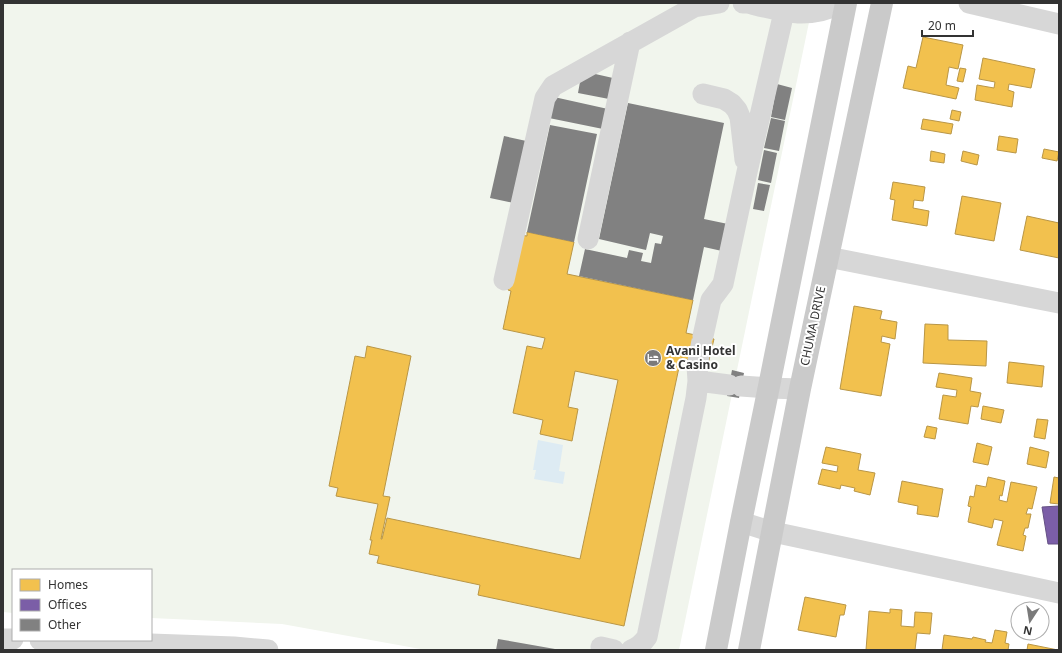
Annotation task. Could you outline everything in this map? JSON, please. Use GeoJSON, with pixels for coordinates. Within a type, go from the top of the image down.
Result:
{"type":"FeatureCollection","features":[{"type":"Feature","properties":{"kind":"main road"},"geometry":{"type":"LineString","coordinates":[[716,650],[846,3]]}},
{"type":"Feature","properties":{"kind":"main road","name":"CHUMA DRIVE"},"geometry":{"type":"LineString","coordinates":[[749,650],[800,389],[882,3]]}},
{"type":"Feature","properties":{"kind":"street"},"geometry":{"type":"LineString","coordinates":[[504,280],[545,98],[553,86],[694,7],[719,3]]}},
{"type":"Feature","properties":{"kind":"street"},"geometry":{"type":"LineString","coordinates":[[743,3],[784,12],[800,13],[815,12],[831,8],[842,3]]}},
{"type":"Feature","properties":{"kind":"street"},"geometry":{"type":"LineString","coordinates":[[969,3],[1059,24]]}},
{"type":"Feature","properties":{"kind":"street"},"geometry":{"type":"LineString","coordinates":[[703,336],[711,300],[723,284],[784,12]]}},
{"type":"Feature","properties":{"kind":"street"},"geometry":{"type":"LineString","coordinates":[[588,239],[630,42]]}},
{"type":"Feature","properties":{"kind":"street"},"geometry":{"type":"LineString","coordinates":[[703,94],[724,99],[732,104],[737,110],[740,117],[747,172]]}},
{"type":"Feature","properties":{"kind":"street"},"geometry":{"type":"LineString","coordinates":[[828,256],[1059,304]]}},
{"type":"Feature","properties":{"kind":"street"},"geometry":{"type":"LineString","coordinates":[[631,650],[638,648],[647,636],[696,398],[698,371],[735,385],[800,389]]}},
{"type":"Feature","properties":{"kind":"street"},"geometry":{"type":"LineString","coordinates":[[741,522],[773,532],[1059,593]]}},
{"type":"Feature","properties":{"kind":"street"},"geometry":{"type":"LineString","coordinates":[[62,641],[268,650]]}},
{"type":"Feature","properties":{"kind":"shaded area"},"geometry":{"type":"Polygon","coordinates":[[[3,3],[813,3],[679,650],[426,650],[282,624],[152,618],[152,569],[12,569],[12,613],[3,612],[3,3]]]}},
{"type":"Feature","properties":{"kind":"shaded area"},"geometry":{"type":"Polygon","coordinates":[[[538,440],[563,445],[559,471],[565,472],[563,484],[534,479],[536,470],[533,470],[538,440]]]}},
{"type":"Feature","properties":{"kind":"building: Homes"},"geometry":{"type":"Polygon","coordinates":[[[923,37],[963,45],[958,69],[949,67],[946,85],[959,88],[956,99],[903,88],[908,66],[916,68],[923,37]]]}},
{"type":"Feature","properties":{"kind":"building: Homes"},"geometry":{"type":"Polygon","coordinates":[[[983,58],[1035,69],[1031,88],[1009,84],[1008,90],[1014,92],[1012,107],[975,100],[977,85],[994,88],[995,82],[979,79],[983,58]]]}},
{"type":"Feature","properties":{"kind":"building: Homes"},"geometry":{"type":"Polygon","coordinates":[[[960,68],[966,69],[963,82],[957,81],[960,68]]]}},
{"type":"Feature","properties":{"kind":"building: Homes"},"geometry":{"type":"Polygon","coordinates":[[[952,110],[961,112],[959,121],[950,119],[952,110]]]}},
{"type":"Feature","properties":{"kind":"building: Homes"},"geometry":{"type":"Polygon","coordinates":[[[923,119],[953,124],[951,134],[921,129],[923,119]]]}},
{"type":"Feature","properties":{"kind":"building: Homes"},"geometry":{"type":"Polygon","coordinates":[[[999,136],[1018,139],[1016,153],[997,150],[999,136]]]}},
{"type":"Feature","properties":{"kind":"building: Homes"},"geometry":{"type":"Polygon","coordinates":[[[1044,149],[1059,152],[1057,161],[1042,158],[1044,149]]]}},
{"type":"Feature","properties":{"kind":"building: Homes"},"geometry":{"type":"Polygon","coordinates":[[[931,151],[945,154],[944,163],[930,161],[931,151]]]}},
{"type":"Feature","properties":{"kind":"building: Homes"},"geometry":{"type":"Polygon","coordinates":[[[963,151],[979,155],[977,165],[961,161],[963,151]]]}},
{"type":"Feature","properties":{"kind":"building: Homes"},"geometry":{"type":"Polygon","coordinates":[[[893,182],[925,187],[923,201],[914,200],[913,208],[929,211],[927,226],[892,220],[895,200],[890,199],[893,182]]]}},
{"type":"Feature","properties":{"kind":"building: Homes"},"geometry":{"type":"Polygon","coordinates":[[[962,196],[1001,203],[994,241],[955,234],[962,196]]]}},
{"type":"Feature","properties":{"kind":"building: Homes"},"geometry":{"type":"Polygon","coordinates":[[[1027,216],[1059,223],[1059,258],[1020,250],[1027,216]]]}},
{"type":"Feature","properties":{"kind":"building: Homes"},"geometry":{"type":"Polygon","coordinates":[[[527,232],[574,242],[567,274],[693,300],[686,333],[714,339],[708,364],[681,358],[624,626],[478,595],[480,585],[377,563],[379,556],[369,554],[372,540],[370,540],[378,504],[336,496],[338,488],[329,486],[355,356],[365,358],[367,346],[411,356],[383,496],[390,497],[381,539],[387,518],[580,559],[618,380],[575,371],[568,407],[578,409],[572,441],[540,434],[543,420],[513,413],[527,346],[542,349],[545,338],[503,329],[511,291],[508,290],[519,235],[527,236],[527,232]]]}},
{"type":"Feature","properties":{"kind":"building: Homes"},"geometry":{"type":"Polygon","coordinates":[[[854,306],[882,311],[880,319],[897,322],[895,339],[882,336],[881,342],[890,344],[881,396],[840,389],[854,306]]]}},
{"type":"Feature","properties":{"kind":"building: Homes"},"geometry":{"type":"Polygon","coordinates":[[[925,324],[948,325],[948,340],[987,341],[986,366],[923,363],[925,324]]]}},
{"type":"Feature","properties":{"kind":"building: Homes"},"geometry":{"type":"Polygon","coordinates":[[[1009,362],[1044,366],[1042,387],[1007,383],[1009,362]]]}},
{"type":"Feature","properties":{"kind":"building: Homes"},"geometry":{"type":"Polygon","coordinates":[[[939,373],[972,378],[970,391],[981,393],[978,407],[971,406],[968,424],[939,419],[943,395],[956,397],[957,390],[936,387],[939,373]]]}},
{"type":"Feature","properties":{"kind":"building: Homes"},"geometry":{"type":"Polygon","coordinates":[[[983,406],[1004,410],[1001,423],[981,419],[983,406]]]}},
{"type":"Feature","properties":{"kind":"building: Homes"},"geometry":{"type":"Polygon","coordinates":[[[1037,419],[1048,420],[1045,439],[1034,437],[1037,419]]]}},
{"type":"Feature","properties":{"kind":"building: Homes"},"geometry":{"type":"Polygon","coordinates":[[[927,426],[937,428],[935,439],[924,437],[927,426]]]}},
{"type":"Feature","properties":{"kind":"building: Homes"},"geometry":{"type":"Polygon","coordinates":[[[977,443],[992,447],[988,465],[973,462],[977,443]]]}},
{"type":"Feature","properties":{"kind":"building: Homes"},"geometry":{"type":"Polygon","coordinates":[[[826,447],[861,454],[858,470],[875,473],[870,495],[854,491],[855,488],[841,485],[840,489],[818,484],[822,469],[837,472],[838,466],[822,463],[826,447]]]}},
{"type":"Feature","properties":{"kind":"building: Homes"},"geometry":{"type":"Polygon","coordinates":[[[1030,447],[1049,452],[1046,468],[1027,464],[1030,447]]]}},
{"type":"Feature","properties":{"kind":"building: Homes"},"geometry":{"type":"Polygon","coordinates":[[[988,477],[1005,481],[1002,496],[1000,495],[999,500],[1007,502],[1011,482],[1037,487],[1032,509],[1028,508],[1026,514],[1031,514],[1028,528],[1025,528],[1023,535],[1026,536],[1023,551],[997,545],[1003,521],[994,519],[992,528],[968,522],[971,507],[968,506],[970,496],[974,497],[976,485],[986,487],[988,477]]]}},
{"type":"Feature","properties":{"kind":"building: Homes"},"geometry":{"type":"Polygon","coordinates":[[[1054,477],[1059,478],[1059,504],[1050,503],[1054,477]]]}},
{"type":"Feature","properties":{"kind":"building: Homes"},"geometry":{"type":"Polygon","coordinates":[[[902,481],[943,489],[938,517],[917,514],[918,506],[898,502],[902,481]]]}},
{"type":"Feature","properties":{"kind":"building: Homes"},"geometry":{"type":"Polygon","coordinates":[[[805,597],[846,605],[844,615],[840,615],[836,637],[798,630],[805,597]]]}},
{"type":"Feature","properties":{"kind":"building: Homes"},"geometry":{"type":"Polygon","coordinates":[[[890,609],[902,610],[901,626],[914,627],[915,612],[932,613],[930,634],[917,633],[915,650],[866,650],[869,611],[890,613],[890,609]]]}},
{"type":"Feature","properties":{"kind":"building: Homes"},"geometry":{"type":"Polygon","coordinates":[[[995,630],[1007,632],[1005,643],[1009,644],[1008,650],[942,650],[944,635],[972,639],[973,637],[992,643],[995,630]]]}},
{"type":"Feature","properties":{"kind":"building: Homes"},"geometry":{"type":"Polygon","coordinates":[[[1028,644],[1058,650],[1027,650],[1028,644]]]}},
{"type":"Feature","properties":{"kind":"building: Offices"},"geometry":{"type":"Polygon","coordinates":[[[1059,506],[1059,544],[1048,544],[1042,507],[1059,506]]]}},
{"type":"Feature","properties":{"kind":"building: Other"},"geometry":{"type":"Polygon","coordinates":[[[582,71],[613,78],[609,99],[578,93],[582,71]]]}},
{"type":"Feature","properties":{"kind":"building: Other"},"geometry":{"type":"Polygon","coordinates":[[[777,84],[792,88],[785,120],[771,117],[777,84]]]}},
{"type":"Feature","properties":{"kind":"building: Other"},"geometry":{"type":"Polygon","coordinates":[[[554,97],[608,109],[603,129],[549,118],[554,97]]]}},
{"type":"Feature","properties":{"kind":"building: Other"},"geometry":{"type":"Polygon","coordinates":[[[628,103],[724,123],[704,219],[728,224],[722,251],[704,247],[693,300],[579,276],[585,249],[627,258],[629,250],[643,253],[641,261],[651,263],[655,243],[661,244],[663,236],[650,233],[646,250],[599,239],[628,103]]]}},
{"type":"Feature","properties":{"kind":"building: Other"},"geometry":{"type":"Polygon","coordinates":[[[771,118],[785,121],[779,151],[764,148],[771,118]]]}},
{"type":"Feature","properties":{"kind":"building: Other"},"geometry":{"type":"Polygon","coordinates":[[[550,125],[597,134],[574,242],[527,232],[550,125]]]}},
{"type":"Feature","properties":{"kind":"building: Other"},"geometry":{"type":"Polygon","coordinates":[[[504,136],[531,142],[518,204],[490,198],[504,136]]]}},
{"type":"Feature","properties":{"kind":"building: Other"},"geometry":{"type":"Polygon","coordinates":[[[764,150],[777,153],[771,183],[758,180],[764,150]]]}},
{"type":"Feature","properties":{"kind":"building: Other"},"geometry":{"type":"Polygon","coordinates":[[[758,183],[770,185],[764,211],[753,209],[758,183]]]}},
{"type":"Feature","properties":{"kind":"building: Other"},"geometry":{"type":"Polygon","coordinates":[[[732,370],[744,373],[739,398],[727,396],[732,370]]]}},
{"type":"Feature","properties":{"kind":"building: Other"},"geometry":{"type":"Polygon","coordinates":[[[498,639],[555,649],[555,650],[496,650],[498,639]]]}},
{"type":"Feature","properties":{"kind":"tunnel"},"geometry":{"type":"LineString","coordinates":[[698,361],[703,336]]}},
{"type":"Feature","properties":{"kind":"place","name":"Avani Hotel & Casino"},"geometry":{"type":"Point","coordinates":[653,358]}}]}
